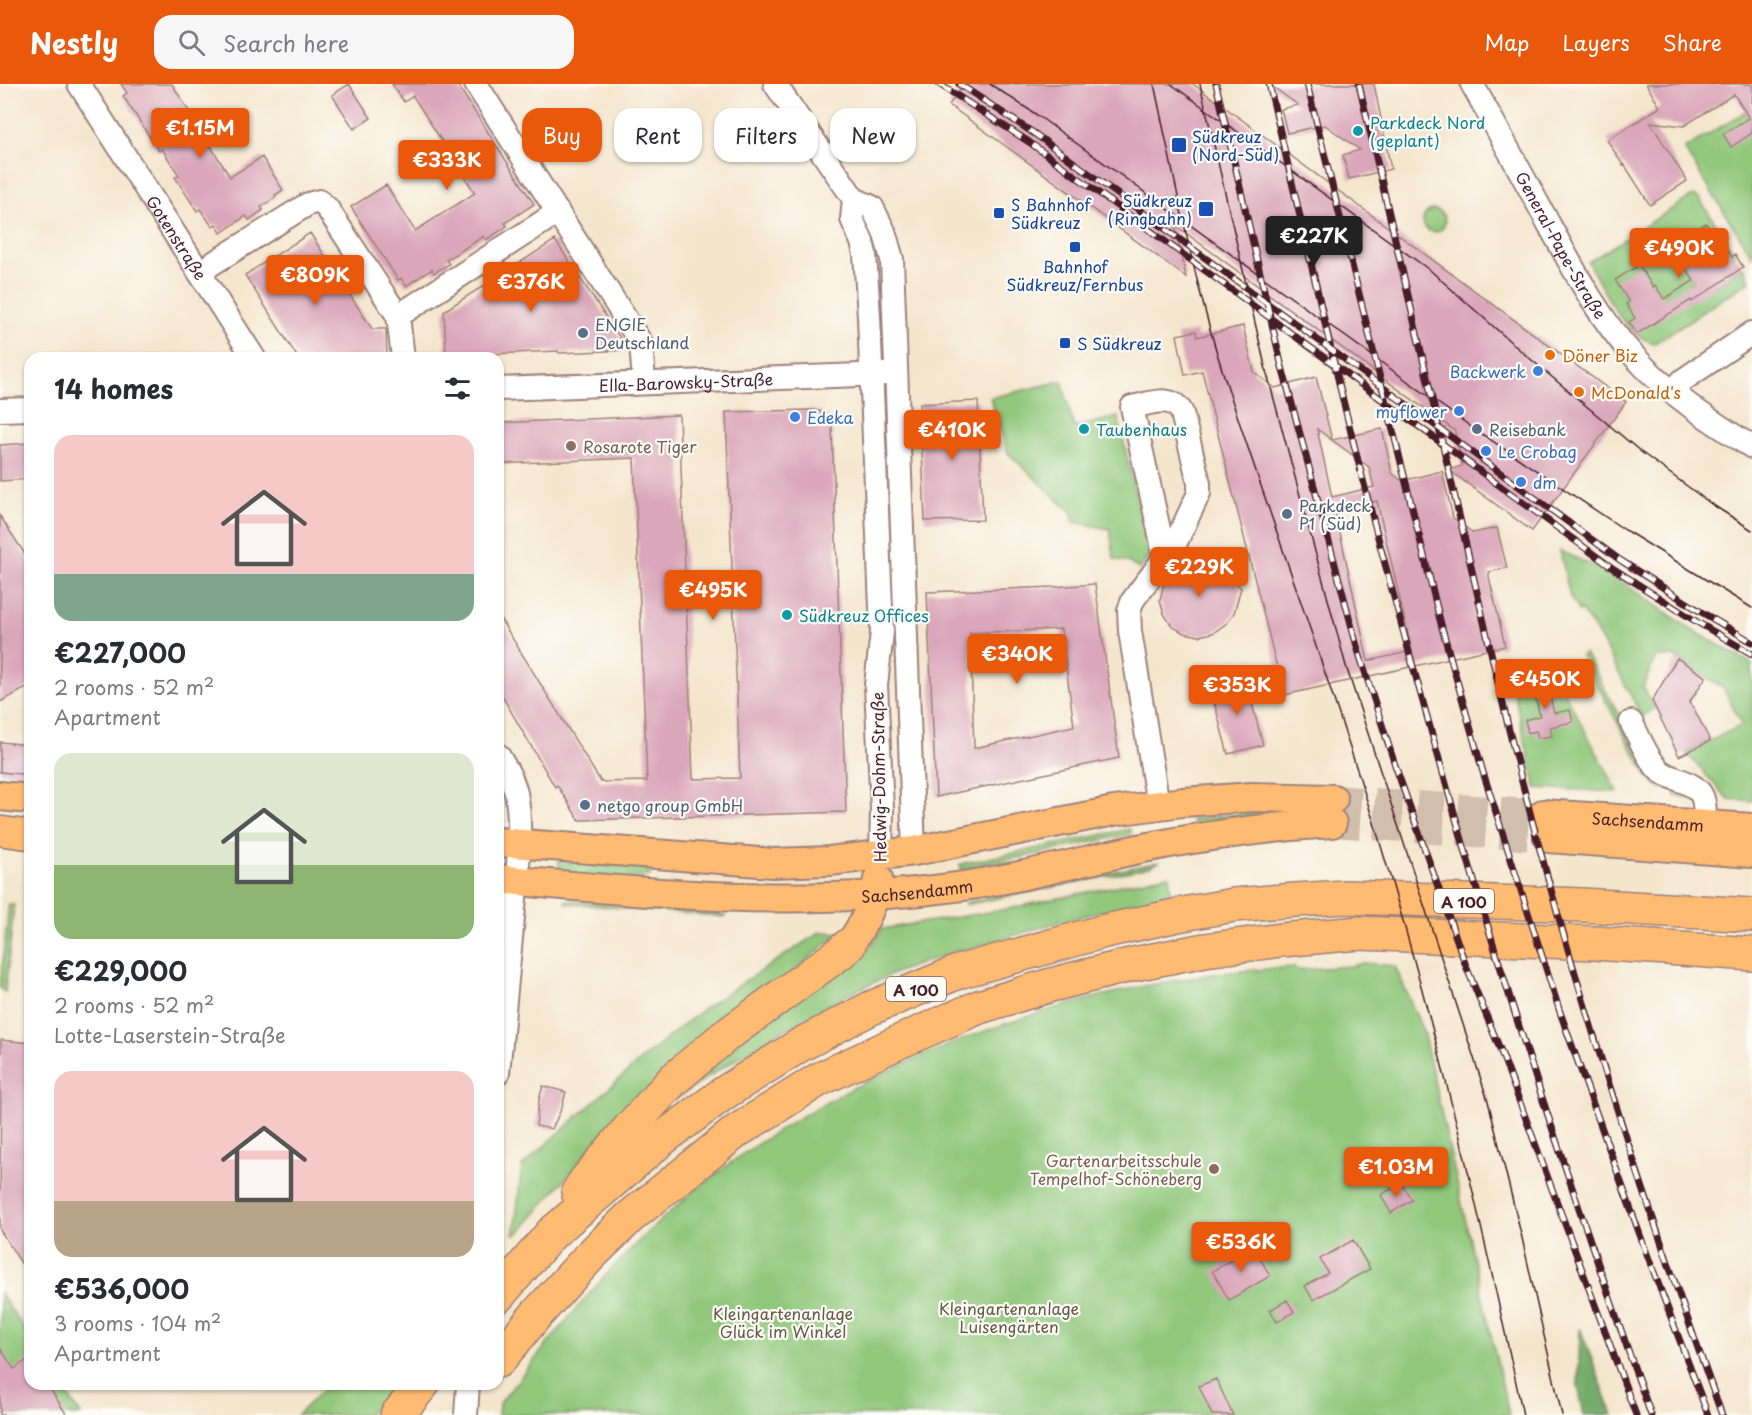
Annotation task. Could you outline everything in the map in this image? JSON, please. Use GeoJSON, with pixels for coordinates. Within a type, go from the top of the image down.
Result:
{"type":"FeatureCollection","features":[{"type":"Feature","properties":{"kind":"highway","name":"A 100"},"geometry":{"type":"LineString","coordinates":[[504,1289],[551,1234],[628,1167],[724,1093],[800,1045],[871,1008],[958,972],[1105,931],[1234,905],[1346,897],[1582,905],[1752,915]]}},
{"type":"Feature","properties":{"kind":"highway","name":"A 100"},"geometry":{"type":"LineString","coordinates":[[504,1354],[591,1255],[630,1217],[737,1131],[818,1080],[979,1007],[1052,985],[1134,964],[1185,954],[1281,940],[1360,933],[1594,943],[1752,954]]}},
{"type":"Feature","properties":{"kind":"highway"},"geometry":{"type":"LineString","coordinates":[[551,1234],[586,1180],[674,1079],[724,1037],[849,945]]}},
{"type":"Feature","properties":{"kind":"highway"},"geometry":{"type":"LineString","coordinates":[[397,1415],[418,1390]]}},
{"type":"Feature","properties":{"kind":"highway"},"geometry":{"type":"LineString","coordinates":[[453,1415],[473,1390]]}},
{"type":"Feature","properties":{"kind":"main road"},"geometry":{"type":"LineString","coordinates":[[0,796],[24,798]]}},
{"type":"Feature","properties":{"kind":"main road","name":"Sachsendamm"},"geometry":{"type":"LineString","coordinates":[[508,843],[773,863],[829,861],[914,851],[1114,811],[1194,801],[1252,797],[1332,811],[1269,828],[1165,844],[963,886],[876,896],[736,897],[638,893],[508,880]]}},
{"type":"Feature","properties":{"kind":"main road"},"geometry":{"type":"LineString","coordinates":[[1158,805],[1165,844]]}},
{"type":"Feature","properties":{"kind":"main road","name":"Sachsendamm"},"geometry":{"type":"LineString","coordinates":[[1752,828],[1705,825],[1546,826],[1752,853]]}},
{"type":"Feature","properties":{"kind":"main road"},"geometry":{"type":"LineString","coordinates":[[0,831],[24,834]]}},
{"type":"Feature","properties":{"kind":"main road","name":"Hedwig-Dohm-Straße"},"geometry":{"type":"LineString","coordinates":[[876,896],[914,851]]}},
{"type":"Feature","properties":{"kind":"main road","name":"Hedwig-Dohm-Straße"},"geometry":{"type":"LineString","coordinates":[[876,896],[881,856]]}},
{"type":"Feature","properties":{"kind":"main road"},"geometry":{"type":"LineString","coordinates":[[849,945],[862,926],[876,896]]}},
{"type":"Feature","properties":{"kind":"street","name":"Gotenstraße"},"geometry":{"type":"LineString","coordinates":[[79,84],[250,352]]}},
{"type":"Feature","properties":{"kind":"street"},"geometry":{"type":"LineString","coordinates":[[476,84],[641,343],[644,382]]}},
{"type":"Feature","properties":{"kind":"street"},"geometry":{"type":"LineString","coordinates":[[775,84],[854,199]]}},
{"type":"Feature","properties":{"kind":"street","name":"General-Pape-Straße"},"geometry":{"type":"LineString","coordinates":[[1472,84],[1578,277],[1599,311],[1632,355],[1672,392],[1752,447]]}},
{"type":"Feature","properties":{"kind":"street","name":"Hedwig-Dohm-Straße"},"geometry":{"type":"LineString","coordinates":[[881,856],[882,808],[876,685],[882,632],[872,375],[867,267],[862,242],[852,219],[854,199],[872,207],[889,245],[894,273],[914,851]]}},
{"type":"Feature","properties":{"kind":"street"},"geometry":{"type":"LineString","coordinates":[[200,272],[308,204],[319,201],[327,208],[398,316],[402,352]]}},
{"type":"Feature","properties":{"kind":"street"},"geometry":{"type":"LineString","coordinates":[[398,316],[558,212]]}},
{"type":"Feature","properties":{"kind":"street"},"geometry":{"type":"LineString","coordinates":[[1672,392],[1683,380],[1752,333]]}},
{"type":"Feature","properties":{"kind":"street","name":"Ella-Barowsky-Straße"},"geometry":{"type":"LineString","coordinates":[[504,388],[897,374]]}},
{"type":"Feature","properties":{"kind":"street"},"geometry":{"type":"LineString","coordinates":[[1158,805],[1130,631],[1129,610],[1133,600],[1164,559],[1176,542],[1199,494],[1199,483],[1182,413],[1174,403],[1164,400],[1132,407],[1164,559]]}},
{"type":"Feature","properties":{"kind":"street"},"geometry":{"type":"LineString","coordinates":[[0,410],[24,409]]}},
{"type":"Feature","properties":{"kind":"street"},"geometry":{"type":"LineString","coordinates":[[1631,722],[1650,758],[1662,773],[1700,790],[1704,799],[1705,825]]}},
{"type":"Feature","properties":{"kind":"street"},"geometry":{"type":"LineString","coordinates":[[504,766],[516,791],[518,805],[508,843],[504,957]]}},
{"type":"Feature","properties":{"kind":"street"},"geometry":{"type":"LineString","coordinates":[[465,1415],[467,1390]]}},
{"type":"Feature","properties":{"kind":"green space"},"geometry":{"type":"Polygon","coordinates":[[[1745,112],[1752,124],[1752,256],[1684,149],[1745,112]]]}},
{"type":"Feature","properties":{"kind":"green space"},"geometry":{"type":"Polygon","coordinates":[[[1694,196],[1699,198],[1735,254],[1732,257],[1722,242],[1719,244],[1706,223],[1674,243],[1687,264],[1684,266],[1694,281],[1690,283],[1716,286],[1743,267],[1750,281],[1655,343],[1633,332],[1624,322],[1588,262],[1694,196]]]}},
{"type":"Feature","properties":{"kind":"green space"},"geometry":{"type":"Polygon","coordinates":[[[1430,210],[1438,210],[1445,217],[1445,225],[1438,232],[1430,232],[1423,225],[1423,217],[1430,210]]]}},
{"type":"Feature","properties":{"kind":"green space"},"geometry":{"type":"Polygon","coordinates":[[[1062,381],[1074,427],[1118,417],[1150,555],[1139,569],[1128,562],[1114,559],[1110,529],[1074,522],[1072,513],[1008,453],[990,398],[1062,381]]]}},
{"type":"Feature","properties":{"kind":"green space"},"geometry":{"type":"Polygon","coordinates":[[[1560,551],[1609,573],[1692,630],[1752,664],[1752,801],[1728,799],[1686,753],[1742,725],[1723,688],[1674,656],[1655,658],[1643,687],[1655,708],[1642,717],[1598,634],[1581,610],[1579,612],[1570,597],[1560,551]]]}},
{"type":"Feature","properties":{"kind":"green space"},"geometry":{"type":"Polygon","coordinates":[[[1585,653],[1649,770],[1695,797],[1675,796],[1675,790],[1660,788],[1648,778],[1581,656],[1585,653]]]}},
{"type":"Feature","properties":{"kind":"green space"},"geometry":{"type":"Polygon","coordinates":[[[1549,664],[1618,792],[1536,788],[1509,672],[1549,664]]]}},
{"type":"Feature","properties":{"kind":"green space"},"geometry":{"type":"Polygon","coordinates":[[[1297,808],[1296,814],[1193,830],[1192,819],[1297,808]]]}},
{"type":"Feature","properties":{"kind":"green space"},"geometry":{"type":"Polygon","coordinates":[[[1130,829],[1131,834],[961,870],[960,864],[1130,829]]]}},
{"type":"Feature","properties":{"kind":"green space"},"geometry":{"type":"Polygon","coordinates":[[[559,860],[651,869],[650,876],[632,878],[558,875],[559,860]]]}},
{"type":"Feature","properties":{"kind":"green space"},"geometry":{"type":"Polygon","coordinates":[[[1159,862],[1150,867],[966,905],[965,902],[1159,862]]]}},
{"type":"Feature","properties":{"kind":"green space"},"geometry":{"type":"Polygon","coordinates":[[[1169,875],[1171,894],[1059,922],[963,951],[962,949],[897,972],[822,1008],[717,1071],[676,1099],[763,1020],[871,945],[882,929],[1002,910],[1169,875]]]}},
{"type":"Feature","properties":{"kind":"green space"},"geometry":{"type":"Polygon","coordinates":[[[566,900],[725,915],[725,917],[565,903],[566,900]]]}},
{"type":"Feature","properties":{"kind":"green space"},"geometry":{"type":"Polygon","coordinates":[[[9,904],[14,905],[5,992],[0,988],[9,904]]]}},
{"type":"Feature","properties":{"kind":"green space"},"geometry":{"type":"Polygon","coordinates":[[[820,932],[839,933],[605,1132],[517,1235],[514,1235],[522,1166],[644,1057],[703,1009],[820,932]]]}},
{"type":"Feature","properties":{"kind":"green space"},"geometry":{"type":"Polygon","coordinates":[[[1364,963],[1395,966],[1423,1031],[1509,1415],[498,1415],[499,1404],[577,1309],[617,1263],[661,1220],[717,1173],[777,1131],[842,1094],[910,1061],[980,1033],[1052,1009],[1124,991],[1219,973],[1293,967],[1297,970],[1364,963]]]}},
{"type":"Feature","properties":{"kind":"green space"},"geometry":{"type":"Polygon","coordinates":[[[0,1293],[24,1329],[24,1390],[64,1390],[81,1415],[0,1415],[0,1293]]]}},
{"type":"Feature","properties":{"kind":"green space"},"geometry":{"type":"Polygon","coordinates":[[[1580,1328],[1613,1415],[1584,1415],[1578,1386],[1580,1328]]]}},
{"type":"Feature","properties":{"kind":"green space"},"geometry":{"type":"Polygon","coordinates":[[[323,1390],[389,1390],[368,1415],[297,1415],[323,1390]]]}},
{"type":"Feature","properties":{"kind":"building"},"geometry":{"type":"Polygon","coordinates":[[[121,84],[172,84],[230,177],[262,157],[283,190],[261,207],[263,210],[249,220],[246,216],[221,233],[216,224],[212,226],[200,209],[197,211],[175,177],[179,175],[162,149],[159,151],[123,96],[127,93],[121,84]]]}},
{"type":"Feature","properties":{"kind":"building"},"geometry":{"type":"Polygon","coordinates":[[[349,84],[371,118],[354,129],[332,95],[349,84]]]}},
{"type":"Feature","properties":{"kind":"building"},"geometry":{"type":"Polygon","coordinates":[[[392,84],[457,84],[534,204],[505,223],[507,226],[486,240],[484,236],[446,260],[449,264],[434,273],[432,269],[406,286],[401,278],[398,280],[351,207],[386,185],[415,231],[475,193],[413,96],[404,102],[392,84]]]}},
{"type":"Feature","properties":{"kind":"building"},"geometry":{"type":"Polygon","coordinates":[[[963,84],[1193,84],[1626,402],[1532,531],[1449,470],[1462,466],[1455,431],[1175,225],[1186,277],[949,105],[963,84]]]}},
{"type":"Feature","properties":{"kind":"building","name":"Parkdeck Nord (geplant)"},"geometry":{"type":"Polygon","coordinates":[[[1269,84],[1374,84],[1391,169],[1349,179],[1343,155],[1360,150],[1325,125],[1287,133],[1281,109],[1298,105],[1269,84]]]}},
{"type":"Feature","properties":{"kind":"building"},"geometry":{"type":"Polygon","coordinates":[[[1646,84],[1752,84],[1752,133],[1731,147],[1723,134],[1749,118],[1734,94],[1684,126],[1650,122],[1687,181],[1650,205],[1607,140],[1660,107],[1646,84]]]}},
{"type":"Feature","properties":{"kind":"building"},"geometry":{"type":"Polygon","coordinates":[[[1706,223],[1719,244],[1722,242],[1732,257],[1735,254],[1743,267],[1692,302],[1691,300],[1637,334],[1629,322],[1635,318],[1626,304],[1629,302],[1615,280],[1639,265],[1664,299],[1694,281],[1684,266],[1687,264],[1674,243],[1706,223]]]}},
{"type":"Feature","properties":{"kind":"building"},"geometry":{"type":"Polygon","coordinates":[[[310,233],[372,329],[386,329],[387,352],[294,352],[245,275],[310,233]]]}},
{"type":"Feature","properties":{"kind":"building"},"geometry":{"type":"Polygon","coordinates":[[[555,240],[628,350],[559,353],[558,351],[504,353],[446,352],[444,311],[555,240]]]}},
{"type":"Feature","properties":{"kind":"building","name":"Parkdeck P1 (Süd)"},"geometry":{"type":"Polygon","coordinates":[[[1243,326],[1254,372],[1275,388],[1316,377],[1332,440],[1382,429],[1392,473],[1402,481],[1442,471],[1453,518],[1473,533],[1497,528],[1507,568],[1489,572],[1489,577],[1505,646],[1284,695],[1202,371],[1185,375],[1177,335],[1196,331],[1197,337],[1243,326]],[[1317,429],[1332,497],[1374,487],[1369,467],[1317,429]],[[1377,501],[1335,510],[1368,661],[1412,651],[1377,501]]]}},
{"type":"Feature","properties":{"kind":"building"},"geometry":{"type":"Polygon","coordinates":[[[978,401],[983,520],[925,521],[920,404],[978,401]]]}},
{"type":"Feature","properties":{"kind":"building"},"geometry":{"type":"Polygon","coordinates":[[[812,410],[822,412],[829,419],[832,428],[846,812],[579,820],[557,785],[555,787],[504,699],[504,625],[601,782],[647,781],[634,458],[504,464],[504,423],[679,415],[693,779],[740,778],[726,412],[812,410]]]}},
{"type":"Feature","properties":{"kind":"building"},"geometry":{"type":"Polygon","coordinates":[[[24,443],[24,479],[0,481],[0,445],[24,443]]]}},
{"type":"Feature","properties":{"kind":"building"},"geometry":{"type":"Polygon","coordinates":[[[0,516],[24,553],[24,689],[0,702],[0,516]]]}},
{"type":"Feature","properties":{"kind":"building"},"geometry":{"type":"Polygon","coordinates":[[[1199,560],[1221,567],[1241,588],[1234,613],[1227,623],[1213,633],[1199,636],[1184,633],[1172,626],[1164,614],[1160,600],[1164,582],[1173,570],[1185,563],[1199,560]]]}},
{"type":"Feature","properties":{"kind":"building"},"geometry":{"type":"Polygon","coordinates":[[[1095,584],[1119,758],[936,797],[927,592],[1095,584]],[[1061,629],[970,633],[974,748],[1074,726],[1061,629]]]}},
{"type":"Feature","properties":{"kind":"building"},"geometry":{"type":"Polygon","coordinates":[[[1677,658],[1706,677],[1689,703],[1710,741],[1679,756],[1652,701],[1677,658]]]}},
{"type":"Feature","properties":{"kind":"building"},"geometry":{"type":"Polygon","coordinates":[[[1544,672],[1554,713],[1570,710],[1573,722],[1550,727],[1552,736],[1538,738],[1536,731],[1528,733],[1525,720],[1540,716],[1530,676],[1544,672]]]}},
{"type":"Feature","properties":{"kind":"building"},"geometry":{"type":"Polygon","coordinates":[[[1245,677],[1263,745],[1228,754],[1210,687],[1245,677]]]}},
{"type":"Feature","properties":{"kind":"building"},"geometry":{"type":"Polygon","coordinates":[[[0,742],[24,744],[24,774],[0,772],[0,742]]]}},
{"type":"Feature","properties":{"kind":"building"},"geometry":{"type":"Polygon","coordinates":[[[1,1040],[24,1042],[24,1268],[0,1230],[1,1040]]]}},
{"type":"Feature","properties":{"kind":"building"},"geometry":{"type":"Polygon","coordinates":[[[543,1086],[566,1092],[552,1129],[536,1126],[543,1086]]]}},
{"type":"Feature","properties":{"kind":"building"},"geometry":{"type":"Polygon","coordinates":[[[1401,1183],[1412,1200],[1391,1213],[1381,1195],[1401,1183]]]}},
{"type":"Feature","properties":{"kind":"building"},"geometry":{"type":"Polygon","coordinates":[[[1353,1240],[1370,1269],[1313,1300],[1305,1286],[1328,1273],[1320,1259],[1353,1240]]]}},
{"type":"Feature","properties":{"kind":"building"},"geometry":{"type":"Polygon","coordinates":[[[1254,1247],[1270,1276],[1229,1300],[1212,1271],[1254,1247]]]}},
{"type":"Feature","properties":{"kind":"building"},"geometry":{"type":"Polygon","coordinates":[[[1287,1300],[1294,1312],[1277,1322],[1270,1310],[1287,1300]]]}},
{"type":"Feature","properties":{"kind":"building"},"geometry":{"type":"Polygon","coordinates":[[[0,1348],[14,1369],[24,1362],[24,1390],[51,1390],[67,1415],[0,1415],[0,1348]]]}},
{"type":"Feature","properties":{"kind":"building"},"geometry":{"type":"Polygon","coordinates":[[[1216,1379],[1233,1415],[1212,1415],[1199,1386],[1216,1379]]]}},
{"type":"Feature","properties":{"kind":"tunnel"},"geometry":{"type":"LineString","coordinates":[[1333,799],[1543,814]]}},
{"type":"Feature","properties":{"kind":"tunnel"},"geometry":{"type":"LineString","coordinates":[[1332,823],[1548,838]]}},
{"type":"Feature","properties":{"kind":"tram line"},"geometry":{"type":"LineString","coordinates":[[990,84],[1037,115],[1470,426],[1625,530],[1752,608]]}},
{"type":"Feature","properties":{"kind":"tram line"},"geometry":{"type":"LineString","coordinates":[[1154,84],[1187,237],[1216,351],[1360,780],[1419,979],[1474,1196],[1523,1415]]}},
{"type":"Feature","properties":{"kind":"tram line"},"geometry":{"type":"LineString","coordinates":[[1171,84],[1431,271],[1521,351],[1641,452],[1710,503],[1752,530]]}},
{"type":"Feature","properties":{"kind":"tram line"},"geometry":{"type":"LineString","coordinates":[[1200,84],[1265,366],[1346,666],[1488,1101],[1562,1415]]}},
{"type":"Feature","properties":{"kind":"railway"},"geometry":{"type":"LineString","coordinates":[[939,84],[1029,142],[1614,569],[1752,654]]}},
{"type":"Feature","properties":{"kind":"railway"},"geometry":{"type":"LineString","coordinates":[[959,84],[1035,134],[1620,560],[1752,642]]}},
{"type":"Feature","properties":{"kind":"railway"},"geometry":{"type":"LineString","coordinates":[[1216,84],[1281,363],[1358,650],[1395,765],[1466,966],[1500,1049],[1636,1415]]}},
{"type":"Feature","properties":{"kind":"railway"},"geometry":{"type":"LineString","coordinates":[[1269,84],[1365,489],[1464,848],[1540,1092],[1651,1415]]}},
{"type":"Feature","properties":{"kind":"railway"},"geometry":{"type":"LineString","coordinates":[[1307,84],[1442,628],[1483,772],[1560,1012],[1644,1246],[1708,1415]]}},
{"type":"Feature","properties":{"kind":"railway"},"geometry":{"type":"LineString","coordinates":[[1359,84],[1531,817],[1606,1075],[1662,1246],[1722,1415]]}},
{"type":"Feature","properties":{"kind":"place","name":"Parkdeck Nord (geplant)"},"geometry":{"type":"Point","coordinates":[1358,131]}},
{"type":"Feature","properties":{"kind":"place","name":"Südkreuz (Nord-Süd)"},"geometry":{"type":"Point","coordinates":[1179,145]}},
{"type":"Feature","properties":{"kind":"place","name":"Südkreuz (Ringbahn)"},"geometry":{"type":"Point","coordinates":[1206,209]}},
{"type":"Feature","properties":{"kind":"place","name":"S Bahnhof Südkreuz"},"geometry":{"type":"Point","coordinates":[999,213]}},
{"type":"Feature","properties":{"kind":"place","name":"Bahnhof Südkreuz/Fernbus"},"geometry":{"type":"Point","coordinates":[1075,247]}},
{"type":"Feature","properties":{"kind":"place","name":"ENGIE Deutschland"},"geometry":{"type":"Point","coordinates":[583,333]}},
{"type":"Feature","properties":{"kind":"place","name":"S Südkreuz"},"geometry":{"type":"Point","coordinates":[1065,343]}},
{"type":"Feature","properties":{"kind":"place","name":"Döner Biz"},"geometry":{"type":"Point","coordinates":[1550,355]}},
{"type":"Feature","properties":{"kind":"place","name":"Backwerk"},"geometry":{"type":"Point","coordinates":[1538,371]}},
{"type":"Feature","properties":{"kind":"place","name":"McDonald's"},"geometry":{"type":"Point","coordinates":[1579,392]}},
{"type":"Feature","properties":{"kind":"place","name":"myflower"},"geometry":{"type":"Point","coordinates":[1459,411]}},
{"type":"Feature","properties":{"kind":"place","name":"Edeka"},"geometry":{"type":"Point","coordinates":[795,417]}},
{"type":"Feature","properties":{"kind":"place","name":"Taubenhaus"},"geometry":{"type":"Point","coordinates":[1084,429]}},
{"type":"Feature","properties":{"kind":"place","name":"Reisebank"},"geometry":{"type":"Point","coordinates":[1477,429]}},
{"type":"Feature","properties":{"kind":"place","name":"Rosarote Tiger"},"geometry":{"type":"Point","coordinates":[571,446]}},
{"type":"Feature","properties":{"kind":"place","name":"Le Crobag"},"geometry":{"type":"Point","coordinates":[1486,451]}},
{"type":"Feature","properties":{"kind":"place","name":"dm"},"geometry":{"type":"Point","coordinates":[1521,482]}},
{"type":"Feature","properties":{"kind":"place","name":"Parkdeck P1 (Süd)"},"geometry":{"type":"Point","coordinates":[1287,514]}},
{"type":"Feature","properties":{"kind":"place","name":"Südkreuz Offices"},"geometry":{"type":"Point","coordinates":[787,615]}},
{"type":"Feature","properties":{"kind":"place","name":"netgo group GmbH"},"geometry":{"type":"Point","coordinates":[585,805]}},
{"type":"Feature","properties":{"kind":"place","name":"Gartenarbeitsschule Tempelhof-Schöneberg"},"geometry":{"type":"Point","coordinates":[1214,1169]}},
{"type":"Feature","properties":{"kind":"park label","name":"Kleingartenanlage Luisengärten"},"geometry":{"type":"Point","coordinates":[1009,1317]}},
{"type":"Feature","properties":{"kind":"park label","name":"Kleingartenanlage Glück im Winkel"},"geometry":{"type":"Point","coordinates":[783,1322]}}]}
